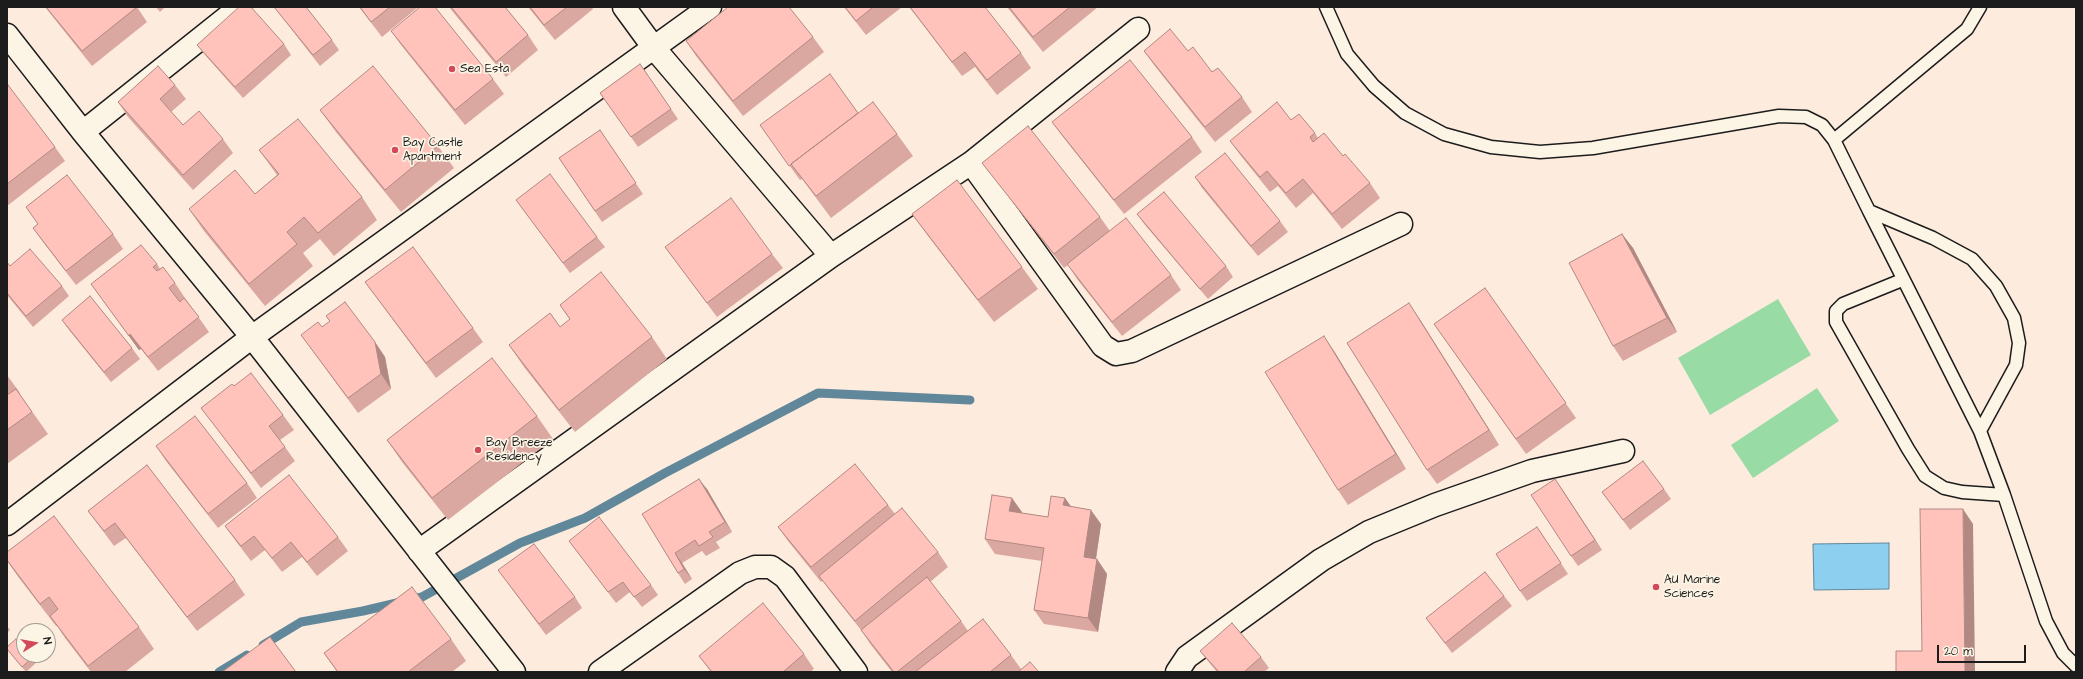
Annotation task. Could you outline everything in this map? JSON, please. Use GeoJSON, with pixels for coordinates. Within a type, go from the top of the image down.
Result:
{"type":"FeatureCollection","features":[{"type":"Feature","properties":{"kind":"street"},"geometry":{"type":"LineString","coordinates":[[82,132],[240,7]]}},
{"type":"Feature","properties":{"kind":"street"},"geometry":{"type":"LineString","coordinates":[[624,7],[654,48],[831,256]]}},
{"type":"Feature","properties":{"kind":"street"},"geometry":{"type":"LineString","coordinates":[[7,524],[252,337],[710,7]]}},
{"type":"Feature","properties":{"kind":"street"},"geometry":{"type":"LineString","coordinates":[[419,550],[831,256],[971,163],[1138,29]]}},
{"type":"Feature","properties":{"kind":"street"},"geometry":{"type":"LineString","coordinates":[[7,35],[82,132],[252,337],[514,672]]}},
{"type":"Feature","properties":{"kind":"street"},"geometry":{"type":"LineString","coordinates":[[971,163],[1103,346],[1116,354],[1132,351],[1401,224]]}},
{"type":"Feature","properties":{"kind":"street"},"geometry":{"type":"LineString","coordinates":[[1177,672],[1187,658],[1193,653],[1321,560],[1369,532],[1436,505],[1532,471],[1623,451]]}},
{"type":"Feature","properties":{"kind":"street"},"geometry":{"type":"LineString","coordinates":[[600,672],[740,573],[755,567],[771,567],[786,576],[856,672]]}},
{"type":"Feature","properties":{"kind":"lane"},"geometry":{"type":"LineString","coordinates":[[1326,7],[1347,54],[1374,86],[1405,113],[1444,134],[1491,147],[1540,152],[1593,148],[1779,116],[1806,117],[1822,125],[1834,140],[1902,280],[1938,346],[1980,431],[2004,495],[2046,622],[2063,653],[2076,666]]}},
{"type":"Feature","properties":{"kind":"lane"},"geometry":{"type":"LineString","coordinates":[[1834,140],[1967,29],[1980,7]]}},
{"type":"Feature","properties":{"kind":"lane"},"geometry":{"type":"LineString","coordinates":[[1868,211],[1933,238],[1972,259],[1996,286],[2014,318],[2019,342],[2016,365],[1980,431]]}},
{"type":"Feature","properties":{"kind":"lane"},"geometry":{"type":"LineString","coordinates":[[1902,280],[1843,304],[1836,311],[1836,322],[1908,449],[1925,476],[1944,488],[1962,492],[2004,495]]}},
{"type":"Feature","properties":{"kind":"green space"},"geometry":{"type":"Polygon","coordinates":[[[1778,299],[1811,355],[1710,415],[1678,358],[1778,299]]]}},
{"type":"Feature","properties":{"kind":"green space"},"geometry":{"type":"Polygon","coordinates":[[[1817,388],[1839,421],[1753,478],[1731,445],[1817,388]]]}},
{"type":"Feature","properties":{"kind":"water"},"geometry":{"type":"Polygon","coordinates":[[[1889,543],[1889,589],[1814,590],[1813,544],[1889,543]]]}},
{"type":"Feature","properties":{"kind":"building"},"geometry":{"type":"Polygon","coordinates":[[[46,7],[137,7],[82,51],[46,7]]]}},
{"type":"Feature","properties":{"kind":"building"},"geometry":{"type":"Polygon","coordinates":[[[239,7],[251,7],[284,44],[235,87],[197,45],[239,7]]]}},
{"type":"Feature","properties":{"kind":"building"},"geometry":{"type":"Polygon","coordinates":[[[274,7],[306,7],[332,40],[313,55],[274,7]]]}},
{"type":"Feature","properties":{"kind":"building"},"geometry":{"type":"Polygon","coordinates":[[[360,7],[390,7],[371,22],[360,7]]]}},
{"type":"Feature","properties":{"kind":"building","name":"Sea Esta"},"geometry":{"type":"Polygon","coordinates":[[[420,7],[435,7],[493,79],[455,110],[391,31],[420,7]]]}},
{"type":"Feature","properties":{"kind":"building"},"geometry":{"type":"Polygon","coordinates":[[[451,7],[505,7],[528,35],[496,62],[451,7]]]}},
{"type":"Feature","properties":{"kind":"building"},"geometry":{"type":"Polygon","coordinates":[[[530,7],[567,7],[544,25],[530,7]]]}},
{"type":"Feature","properties":{"kind":"building"},"geometry":{"type":"Polygon","coordinates":[[[728,7],[789,7],[813,37],[733,101],[686,41],[728,7]]]}},
{"type":"Feature","properties":{"kind":"building"},"geometry":{"type":"Polygon","coordinates":[[[845,7],[873,7],[856,21],[845,7]]]}},
{"type":"Feature","properties":{"kind":"building"},"geometry":{"type":"Polygon","coordinates":[[[910,7],[985,7],[1021,53],[987,80],[965,52],[952,62],[910,7]]]}},
{"type":"Feature","properties":{"kind":"building"},"geometry":{"type":"Polygon","coordinates":[[[1009,7],[1070,7],[1033,37],[1009,7]]]}},
{"type":"Feature","properties":{"kind":"building"},"geometry":{"type":"Polygon","coordinates":[[[1170,29],[1188,51],[1193,47],[1212,72],[1218,68],[1242,97],[1205,127],[1144,51],[1170,29]]]}},
{"type":"Feature","properties":{"kind":"building"},"geometry":{"type":"Polygon","coordinates":[[[1130,60],[1192,137],[1114,200],[1052,122],[1130,60]]]}},
{"type":"Feature","properties":{"kind":"building"},"geometry":{"type":"Polygon","coordinates":[[[640,64],[671,109],[631,137],[600,93],[640,64]]]}},
{"type":"Feature","properties":{"kind":"building"},"geometry":{"type":"Polygon","coordinates":[[[158,66],[175,85],[160,99],[183,125],[199,111],[223,139],[183,175],[118,102],[158,66]]]}},
{"type":"Feature","properties":{"kind":"building","name":"Bay Castle Apartment"},"geometry":{"type":"Polygon","coordinates":[[[373,66],[438,146],[385,190],[320,110],[373,66]]]}},
{"type":"Feature","properties":{"kind":"building"},"geometry":{"type":"Polygon","coordinates":[[[830,74],[858,113],[789,166],[760,125],[830,74]]]}},
{"type":"Feature","properties":{"kind":"building"},"geometry":{"type":"Polygon","coordinates":[[[8,85],[55,147],[7,184],[7,86],[8,85]]]}},
{"type":"Feature","properties":{"kind":"building"},"geometry":{"type":"Polygon","coordinates":[[[873,102],[897,134],[816,196],[791,164],[873,102]]]}},
{"type":"Feature","properties":{"kind":"building"},"geometry":{"type":"Polygon","coordinates":[[[1277,102],[1291,120],[1299,114],[1315,133],[1310,137],[1313,142],[1324,133],[1343,156],[1345,154],[1370,183],[1332,214],[1303,179],[1286,193],[1267,171],[1260,177],[1230,141],[1277,102]]]}},
{"type":"Feature","properties":{"kind":"building"},"geometry":{"type":"Polygon","coordinates":[[[298,119],[362,197],[318,233],[304,217],[287,232],[297,244],[249,284],[189,209],[235,170],[255,194],[279,174],[259,150],[298,119]]]}},
{"type":"Feature","properties":{"kind":"building"},"geometry":{"type":"Polygon","coordinates":[[[1028,126],[1100,217],[1054,254],[982,163],[1028,126]]]}},
{"type":"Feature","properties":{"kind":"building"},"geometry":{"type":"Polygon","coordinates":[[[600,130],[636,183],[595,211],[559,158],[600,130]]]}},
{"type":"Feature","properties":{"kind":"building"},"geometry":{"type":"Polygon","coordinates":[[[1225,153],[1280,221],[1251,246],[1195,177],[1225,153]]]}},
{"type":"Feature","properties":{"kind":"building"},"geometry":{"type":"Polygon","coordinates":[[[550,174],[597,237],[563,263],[516,200],[550,174]]]}},
{"type":"Feature","properties":{"kind":"building"},"geometry":{"type":"Polygon","coordinates":[[[67,175],[113,234],[66,271],[33,228],[38,224],[26,207],[67,175]]]}},
{"type":"Feature","properties":{"kind":"building"},"geometry":{"type":"Polygon","coordinates":[[[957,180],[1022,267],[978,300],[912,214],[957,180]]]}},
{"type":"Feature","properties":{"kind":"building"},"geometry":{"type":"Polygon","coordinates":[[[1164,192],[1226,266],[1200,289],[1137,214],[1164,192]]]}},
{"type":"Feature","properties":{"kind":"building"},"geometry":{"type":"Polygon","coordinates":[[[731,198],[772,254],[707,303],[665,247],[731,198]]]}},
{"type":"Feature","properties":{"kind":"building"},"geometry":{"type":"Polygon","coordinates":[[[1126,218],[1171,275],[1112,322],[1067,264],[1126,218]]]}},
{"type":"Feature","properties":{"kind":"building"},"geometry":{"type":"Polygon","coordinates":[[[1622,234],[1667,318],[1613,346],[1569,263],[1622,234]]]}},
{"type":"Feature","properties":{"kind":"building"},"geometry":{"type":"Polygon","coordinates":[[[141,245],[157,264],[153,267],[157,271],[163,267],[175,283],[169,288],[180,302],[184,298],[199,317],[148,357],[130,334],[129,336],[91,284],[141,245]]]}},
{"type":"Feature","properties":{"kind":"building"},"geometry":{"type":"Polygon","coordinates":[[[413,247],[473,328],[426,363],[365,282],[413,247]]]}},
{"type":"Feature","properties":{"kind":"building"},"geometry":{"type":"Polygon","coordinates":[[[30,249],[62,286],[26,316],[7,293],[7,262],[10,266],[30,249]]]}},
{"type":"Feature","properties":{"kind":"building"},"geometry":{"type":"Polygon","coordinates":[[[601,272],[652,337],[559,410],[509,345],[550,313],[560,327],[570,319],[560,305],[601,272]]]}},
{"type":"Feature","properties":{"kind":"building"},"geometry":{"type":"Polygon","coordinates":[[[1485,288],[1566,403],[1516,439],[1434,324],[1485,288]]]}},
{"type":"Feature","properties":{"kind":"building"},"geometry":{"type":"Polygon","coordinates":[[[90,296],[132,348],[104,372],[62,320],[90,296]]]}},
{"type":"Feature","properties":{"kind":"building"},"geometry":{"type":"Polygon","coordinates":[[[345,302],[375,342],[381,374],[348,398],[301,335],[318,322],[322,327],[330,321],[326,316],[345,302]]]}},
{"type":"Feature","properties":{"kind":"building"},"geometry":{"type":"Polygon","coordinates":[[[1409,303],[1489,430],[1427,470],[1347,343],[1409,303]]]}},
{"type":"Feature","properties":{"kind":"building"},"geometry":{"type":"Polygon","coordinates":[[[1324,336],[1396,454],[1338,490],[1265,372],[1324,336]]]}},
{"type":"Feature","properties":{"kind":"building","name":"Bay Breeze Residency"},"geometry":{"type":"Polygon","coordinates":[[[492,358],[537,416],[432,498],[387,440],[492,358]]]}},
{"type":"Feature","properties":{"kind":"building"},"geometry":{"type":"Polygon","coordinates":[[[251,373],[283,415],[269,426],[285,447],[251,473],[201,408],[232,384],[234,386],[251,373]]]}},
{"type":"Feature","properties":{"kind":"building"},"geometry":{"type":"Polygon","coordinates":[[[16,389],[32,412],[7,430],[7,395],[16,389]]]}},
{"type":"Feature","properties":{"kind":"building"},"geometry":{"type":"Polygon","coordinates":[[[195,416],[247,483],[208,514],[156,446],[195,416]]]}},
{"type":"Feature","properties":{"kind":"building"},"geometry":{"type":"Polygon","coordinates":[[[1643,461],[1664,489],[1623,520],[1602,492],[1643,461]]]}},
{"type":"Feature","properties":{"kind":"building"},"geometry":{"type":"Polygon","coordinates":[[[855,464],[888,505],[811,567],[778,527],[855,464]]]}},
{"type":"Feature","properties":{"kind":"building"},"geometry":{"type":"Polygon","coordinates":[[[147,465],[235,580],[187,617],[115,523],[104,531],[88,511],[147,465]]]}},
{"type":"Feature","properties":{"kind":"building"},"geometry":{"type":"Polygon","coordinates":[[[289,475],[338,537],[307,562],[291,542],[272,558],[254,536],[241,546],[225,526],[289,475]]]}},
{"type":"Feature","properties":{"kind":"building"},"geometry":{"type":"Polygon","coordinates":[[[699,479],[725,522],[709,532],[713,537],[699,546],[695,540],[675,553],[684,569],[678,573],[642,514],[699,479]]]}},
{"type":"Feature","properties":{"kind":"building"},"geometry":{"type":"Polygon","coordinates":[[[1555,479],[1595,540],[1571,556],[1531,495],[1555,479]]]}},
{"type":"Feature","properties":{"kind":"building"},"geometry":{"type":"Polygon","coordinates":[[[992,495],[1012,498],[1009,511],[1048,517],[1051,496],[1065,498],[1063,505],[1091,510],[1084,557],[1097,559],[1088,618],[1034,610],[1044,548],[985,539],[992,495]]]}},
{"type":"Feature","properties":{"kind":"building"},"geometry":{"type":"Polygon","coordinates":[[[902,508],[938,552],[855,621],[819,576],[902,508]]]}},
{"type":"Feature","properties":{"kind":"building"},"geometry":{"type":"Polygon","coordinates":[[[1920,509],[1963,509],[1965,672],[1896,672],[1896,651],[1922,651],[1920,509]]]}},
{"type":"Feature","properties":{"kind":"building"},"geometry":{"type":"Polygon","coordinates":[[[54,516],[139,627],[88,666],[50,616],[58,609],[49,597],[40,604],[7,560],[7,552],[54,516]]]}},
{"type":"Feature","properties":{"kind":"building"},"geometry":{"type":"Polygon","coordinates":[[[599,517],[651,585],[634,597],[623,582],[608,592],[569,541],[599,517]]]}},
{"type":"Feature","properties":{"kind":"building"},"geometry":{"type":"Polygon","coordinates":[[[1537,527],[1561,563],[1520,591],[1496,554],[1537,527]]]}},
{"type":"Feature","properties":{"kind":"building"},"geometry":{"type":"Polygon","coordinates":[[[534,544],[575,597],[539,624],[498,570],[534,544]]]}},
{"type":"Feature","properties":{"kind":"building"},"geometry":{"type":"Polygon","coordinates":[[[1485,572],[1504,596],[1445,643],[1426,618],[1485,572]]]}},
{"type":"Feature","properties":{"kind":"building"},"geometry":{"type":"Polygon","coordinates":[[[927,577],[961,621],[897,672],[894,672],[861,630],[927,577]]]}},
{"type":"Feature","properties":{"kind":"building"},"geometry":{"type":"Polygon","coordinates":[[[412,587],[451,639],[408,672],[338,672],[324,653],[412,587]]]}},
{"type":"Feature","properties":{"kind":"building"},"geometry":{"type":"Polygon","coordinates":[[[763,603],[804,654],[783,672],[712,672],[699,656],[763,603]]]}},
{"type":"Feature","properties":{"kind":"building"},"geometry":{"type":"Polygon","coordinates":[[[983,619],[1011,655],[990,672],[915,672],[983,619]]]}},
{"type":"Feature","properties":{"kind":"building"},"geometry":{"type":"Polygon","coordinates":[[[1232,623],[1261,657],[1244,672],[1219,672],[1200,651],[1232,623]]]}},
{"type":"Feature","properties":{"kind":"building"},"geometry":{"type":"Polygon","coordinates":[[[270,637],[296,672],[222,672],[270,637]]]}},
{"type":"Feature","properties":{"kind":"building"},"geometry":{"type":"Polygon","coordinates":[[[16,639],[16,660],[7,649],[7,647],[16,639]]]}},
{"type":"Feature","properties":{"kind":"building"},"geometry":{"type":"Polygon","coordinates":[[[1030,662],[1039,672],[1018,672],[1030,662]]]}},
{"type":"Feature","properties":{"kind":"building"},"geometry":{"type":"Polygon","coordinates":[[[19,663],[26,663],[22,667],[19,663]]]}},
{"type":"Feature","properties":{"kind":"waterway"},"geometry":{"type":"LineString","coordinates":[[263,645],[301,622],[363,611],[422,597],[520,543],[585,518],[665,473],[818,393],[970,400]]}},
{"type":"Feature","properties":{"kind":"waterway"},"geometry":{"type":"LineString","coordinates":[[219,672],[247,655]]}},
{"type":"Feature","properties":{"kind":"place","name":"Sea Esta"},"geometry":{"type":"Point","coordinates":[452,69]}},
{"type":"Feature","properties":{"kind":"place","name":"Bay Castle Apartment"},"geometry":{"type":"Point","coordinates":[395,150]}},
{"type":"Feature","properties":{"kind":"place","name":"Bay Breeze Residency"},"geometry":{"type":"Point","coordinates":[478,450]}},
{"type":"Feature","properties":{"kind":"place","name":"AU Marine Sciences"},"geometry":{"type":"Point","coordinates":[1656,587]}}]}
